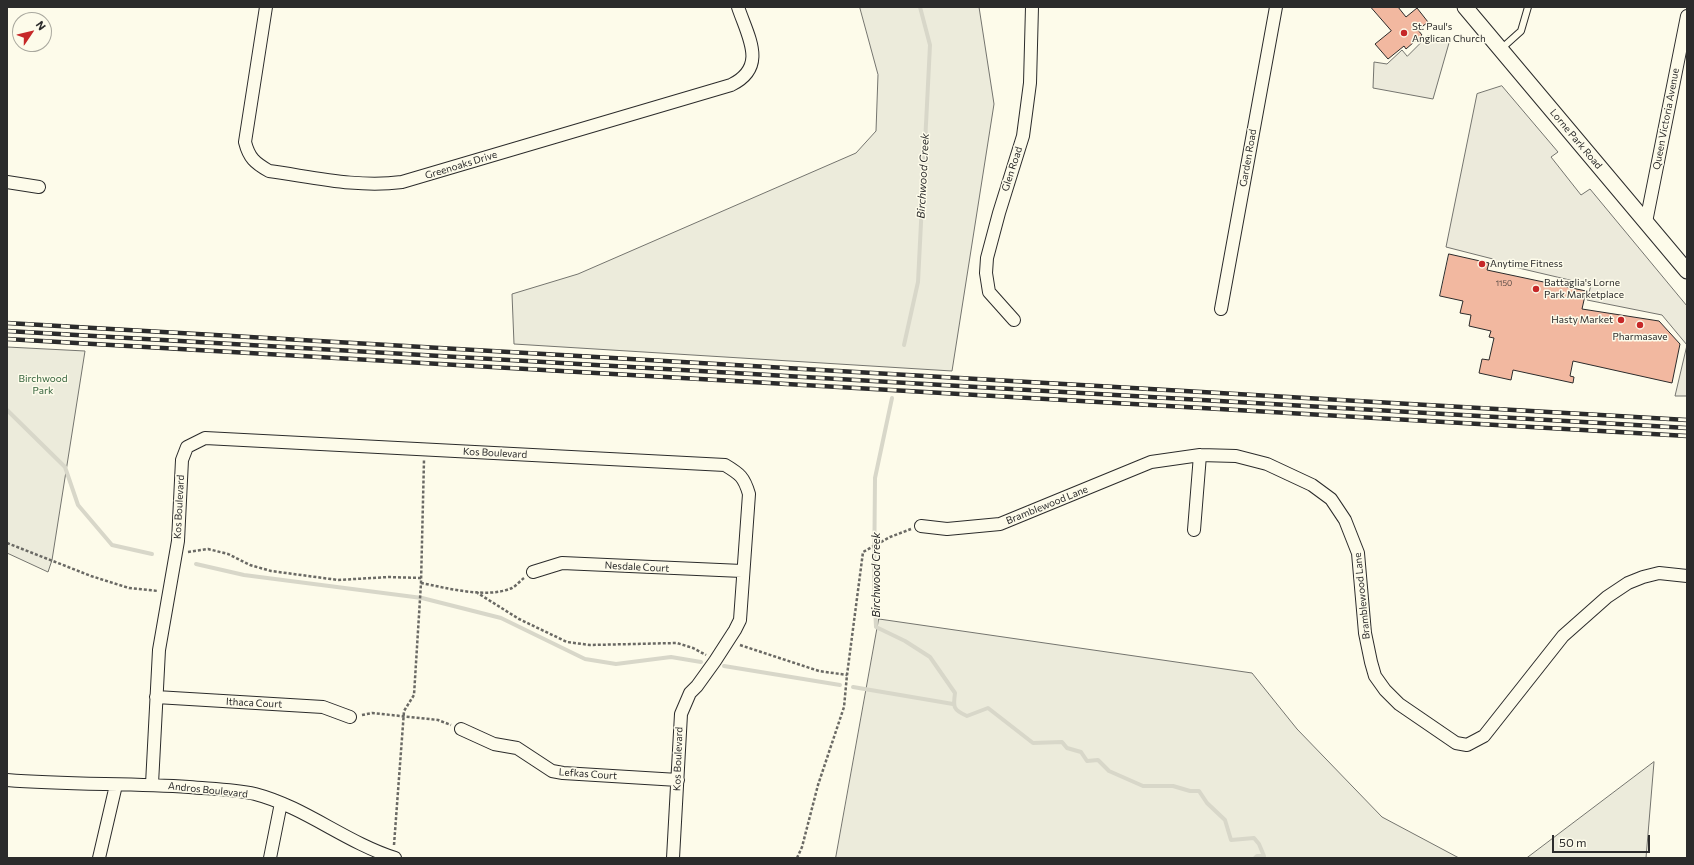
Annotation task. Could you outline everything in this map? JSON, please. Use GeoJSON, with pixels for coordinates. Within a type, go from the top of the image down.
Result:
{"type":"FeatureCollection","features":[{"type":"Feature","properties":{"kind":"street","name":"Greenoaks Drive"},"geometry":{"type":"LineString","coordinates":[[266,7],[245,142],[248,154],[258,164],[269,171],[363,185],[402,182],[723,87],[742,80],[751,69],[754,55],[738,7]]}},
{"type":"Feature","properties":{"kind":"street","name":"Glen Road"},"geometry":{"type":"LineString","coordinates":[[1014,320],[989,292],[986,273],[987,258],[998,212],[1023,136],[1030,83],[1032,7]]}},
{"type":"Feature","properties":{"kind":"street","name":"Garden Road"},"geometry":{"type":"LineString","coordinates":[[1221,309],[1276,7]]}},
{"type":"Feature","properties":{"kind":"street","name":"Lorne Park Road"},"geometry":{"type":"LineString","coordinates":[[1465,7],[1687,271]]}},
{"type":"Feature","properties":{"kind":"street","name":"Queen Victoria Avenue"},"geometry":{"type":"LineString","coordinates":[[1646,222],[1687,16]]}},
{"type":"Feature","properties":{"kind":"street"},"geometry":{"type":"LineString","coordinates":[[7,182],[39,187]]}},
{"type":"Feature","properties":{"kind":"street","name":"Kos Boulevard"},"geometry":{"type":"LineString","coordinates":[[152,784],[159,650],[176,553],[179,528],[183,455],[187,447],[205,438],[725,466],[741,476],[745,482],[749,494],[742,571],[740,620],[715,661],[697,686],[690,693],[681,714],[673,858]]}},
{"type":"Feature","properties":{"kind":"street"},"geometry":{"type":"LineString","coordinates":[[1194,530],[1200,455]]}},
{"type":"Feature","properties":{"kind":"street","name":"Bramblewood Lane"},"geometry":{"type":"LineString","coordinates":[[921,526],[947,529],[1000,524],[1151,462],[1200,455],[1236,456],[1267,464],[1312,485],[1331,498],[1345,520],[1358,553],[1365,633],[1375,676],[1385,690],[1399,704],[1456,743],[1467,745],[1484,736],[1563,636],[1607,597],[1628,583],[1643,577],[1659,573],[1687,576]]}},
{"type":"Feature","properties":{"kind":"street","name":"Nesdale Court"},"geometry":{"type":"LineString","coordinates":[[533,572],[562,563],[742,571]]}},
{"type":"Feature","properties":{"kind":"street","name":"Ithaca Court"},"geometry":{"type":"LineString","coordinates":[[156,697],[323,706],[350,718]]}},
{"type":"Feature","properties":{"kind":"street","name":"Lefkas Court"},"geometry":{"type":"LineString","coordinates":[[461,729],[494,744],[517,748],[552,771],[563,773],[678,780]]}},
{"type":"Feature","properties":{"kind":"street","name":"Andros Boulevard"},"geometry":{"type":"LineString","coordinates":[[7,780],[42,783],[116,785],[152,784],[230,790],[255,794],[282,802],[305,813],[356,842],[394,858]]}},
{"type":"Feature","properties":{"kind":"street"},"geometry":{"type":"LineString","coordinates":[[99,858],[116,785]]}},
{"type":"Feature","properties":{"kind":"street"},"geometry":{"type":"LineString","coordinates":[[270,858],[282,802]]}},
{"type":"Feature","properties":{"kind":"lane"},"geometry":{"type":"LineString","coordinates":[[1501,49],[1521,31],[1528,7]]}},
{"type":"Feature","properties":{"kind":"path"},"geometry":{"type":"LineString","coordinates":[[394,858],[404,711],[414,695],[420,611],[424,449]]}},
{"type":"Feature","properties":{"kind":"path"},"geometry":{"type":"LineString","coordinates":[[797,858],[802,847],[818,785],[844,707],[863,552],[890,537],[921,526]]}},
{"type":"Feature","properties":{"kind":"path"},"geometry":{"type":"LineString","coordinates":[[7,543],[90,576],[121,585],[169,593]]}},
{"type":"Feature","properties":{"kind":"path"},"geometry":{"type":"LineString","coordinates":[[176,553],[208,549],[228,554],[250,565],[271,571],[338,580],[389,577],[421,578]]}},
{"type":"Feature","properties":{"kind":"path"},"geometry":{"type":"LineString","coordinates":[[421,583],[461,591],[489,593],[512,588],[533,572]]}},
{"type":"Feature","properties":{"kind":"path"},"geometry":{"type":"LineString","coordinates":[[476,592],[519,619],[567,642],[590,645],[677,643],[694,648],[715,661]]}},
{"type":"Feature","properties":{"kind":"path"},"geometry":{"type":"LineString","coordinates":[[727,642],[819,671],[847,675]]}},
{"type":"Feature","properties":{"kind":"path"},"geometry":{"type":"LineString","coordinates":[[350,718],[372,713],[438,720],[461,729]]}},
{"type":"Feature","properties":{"kind":"green space"},"geometry":{"type":"Polygon","coordinates":[[[860,7],[979,7],[994,104],[952,371],[514,344],[512,294],[578,274],[856,153],[876,131],[878,75],[860,7]]]}},
{"type":"Feature","properties":{"kind":"green space","name":"Birchwood Park"},"geometry":{"type":"Polygon","coordinates":[[[7,347],[85,351],[52,560],[48,572],[7,553],[7,347]]]}},
{"type":"Feature","properties":{"kind":"green space"},"geometry":{"type":"Polygon","coordinates":[[[879,619],[1252,673],[1297,729],[1382,817],[1459,858],[836,858],[879,619]]]}},
{"type":"Feature","properties":{"kind":"green space"},"geometry":{"type":"Polygon","coordinates":[[[1654,762],[1646,858],[1527,858],[1654,762]]]}},
{"type":"Feature","properties":{"kind":"shaded area"},"geometry":{"type":"Polygon","coordinates":[[[1428,36],[1449,43],[1433,99],[1373,88],[1374,62],[1387,64],[1402,50],[1407,56],[1428,36]]]}},
{"type":"Feature","properties":{"kind":"shaded area"},"geometry":{"type":"Polygon","coordinates":[[[1502,86],[1558,152],[1551,157],[1581,195],[1590,189],[1687,306],[1687,345],[1662,315],[1587,300],[1591,285],[1493,262],[1493,259],[1446,247],[1477,94],[1502,86]]]}},
{"type":"Feature","properties":{"kind":"shaded area"},"geometry":{"type":"Polygon","coordinates":[[[1687,345],[1687,396],[1675,396],[1687,345]]]}},
{"type":"Feature","properties":{"kind":"building","name":"St. Paul's Anglican Church"},"geometry":{"type":"Polygon","coordinates":[[[1371,7],[1398,7],[1406,17],[1417,8],[1428,22],[1418,30],[1422,35],[1406,49],[1404,46],[1388,59],[1375,44],[1391,31],[1371,7]]]}},
{"type":"Feature","properties":{"kind":"building"},"geometry":{"type":"Polygon","coordinates":[[[1449,254],[1489,263],[1487,270],[1586,291],[1582,309],[1659,321],[1680,344],[1672,383],[1573,361],[1570,376],[1574,377],[1573,383],[1513,370],[1511,380],[1479,373],[1482,359],[1489,360],[1494,338],[1489,337],[1491,331],[1469,326],[1471,315],[1460,313],[1463,301],[1440,296],[1449,254]]]}},
{"type":"Feature","properties":{"kind":"waterway","name":"Birchwood Creek"},"geometry":{"type":"LineString","coordinates":[[904,345],[918,282],[930,45],[920,7]]}},
{"type":"Feature","properties":{"kind":"waterway","name":"Birchwood Creek"},"geometry":{"type":"LineString","coordinates":[[892,398],[875,478],[874,586],[876,627],[905,641],[930,657],[955,693],[954,705],[959,712],[967,716],[988,708],[1033,743],[1062,742],[1067,748],[1081,752],[1087,761],[1098,760],[1109,771],[1143,786],[1173,786],[1190,791],[1199,791],[1207,803],[1225,820],[1231,840],[1254,838],[1259,844],[1264,856],[1257,856],[1255,858]]}},
{"type":"Feature","properties":{"kind":"waterway"},"geometry":{"type":"LineString","coordinates":[[7,410],[65,467],[78,505],[112,545],[152,554]]}},
{"type":"Feature","properties":{"kind":"waterway"},"geometry":{"type":"LineString","coordinates":[[196,564],[244,575],[422,598],[501,618],[585,659],[616,664],[671,657],[701,662]]}},
{"type":"Feature","properties":{"kind":"waterway"},"geometry":{"type":"LineString","coordinates":[[724,666],[840,685]]}},
{"type":"Feature","properties":{"kind":"waterway"},"geometry":{"type":"LineString","coordinates":[[853,687],[953,704]]}},
{"type":"Feature","properties":{"kind":"railway"},"geometry":{"type":"LineString","coordinates":[[7,323],[1687,420]]}},
{"type":"Feature","properties":{"kind":"railway"},"geometry":{"type":"LineString","coordinates":[[7,331],[1687,428]]}},
{"type":"Feature","properties":{"kind":"railway"},"geometry":{"type":"LineString","coordinates":[[7,339],[1687,436]]}},
{"type":"Feature","properties":{"kind":"place","name":"St. Paul's Anglican Church"},"geometry":{"type":"Point","coordinates":[1404,33]}},
{"type":"Feature","properties":{"kind":"place","name":"Anytime Fitness"},"geometry":{"type":"Point","coordinates":[1482,264]}},
{"type":"Feature","properties":{"kind":"place","name":"Battaglia's Lorne Park Marketplace"},"geometry":{"type":"Point","coordinates":[1536,289]}},
{"type":"Feature","properties":{"kind":"place","name":"Hasty Market"},"geometry":{"type":"Point","coordinates":[1621,320]}},
{"type":"Feature","properties":{"kind":"place","name":"Pharmasave"},"geometry":{"type":"Point","coordinates":[1640,325]}}]}
